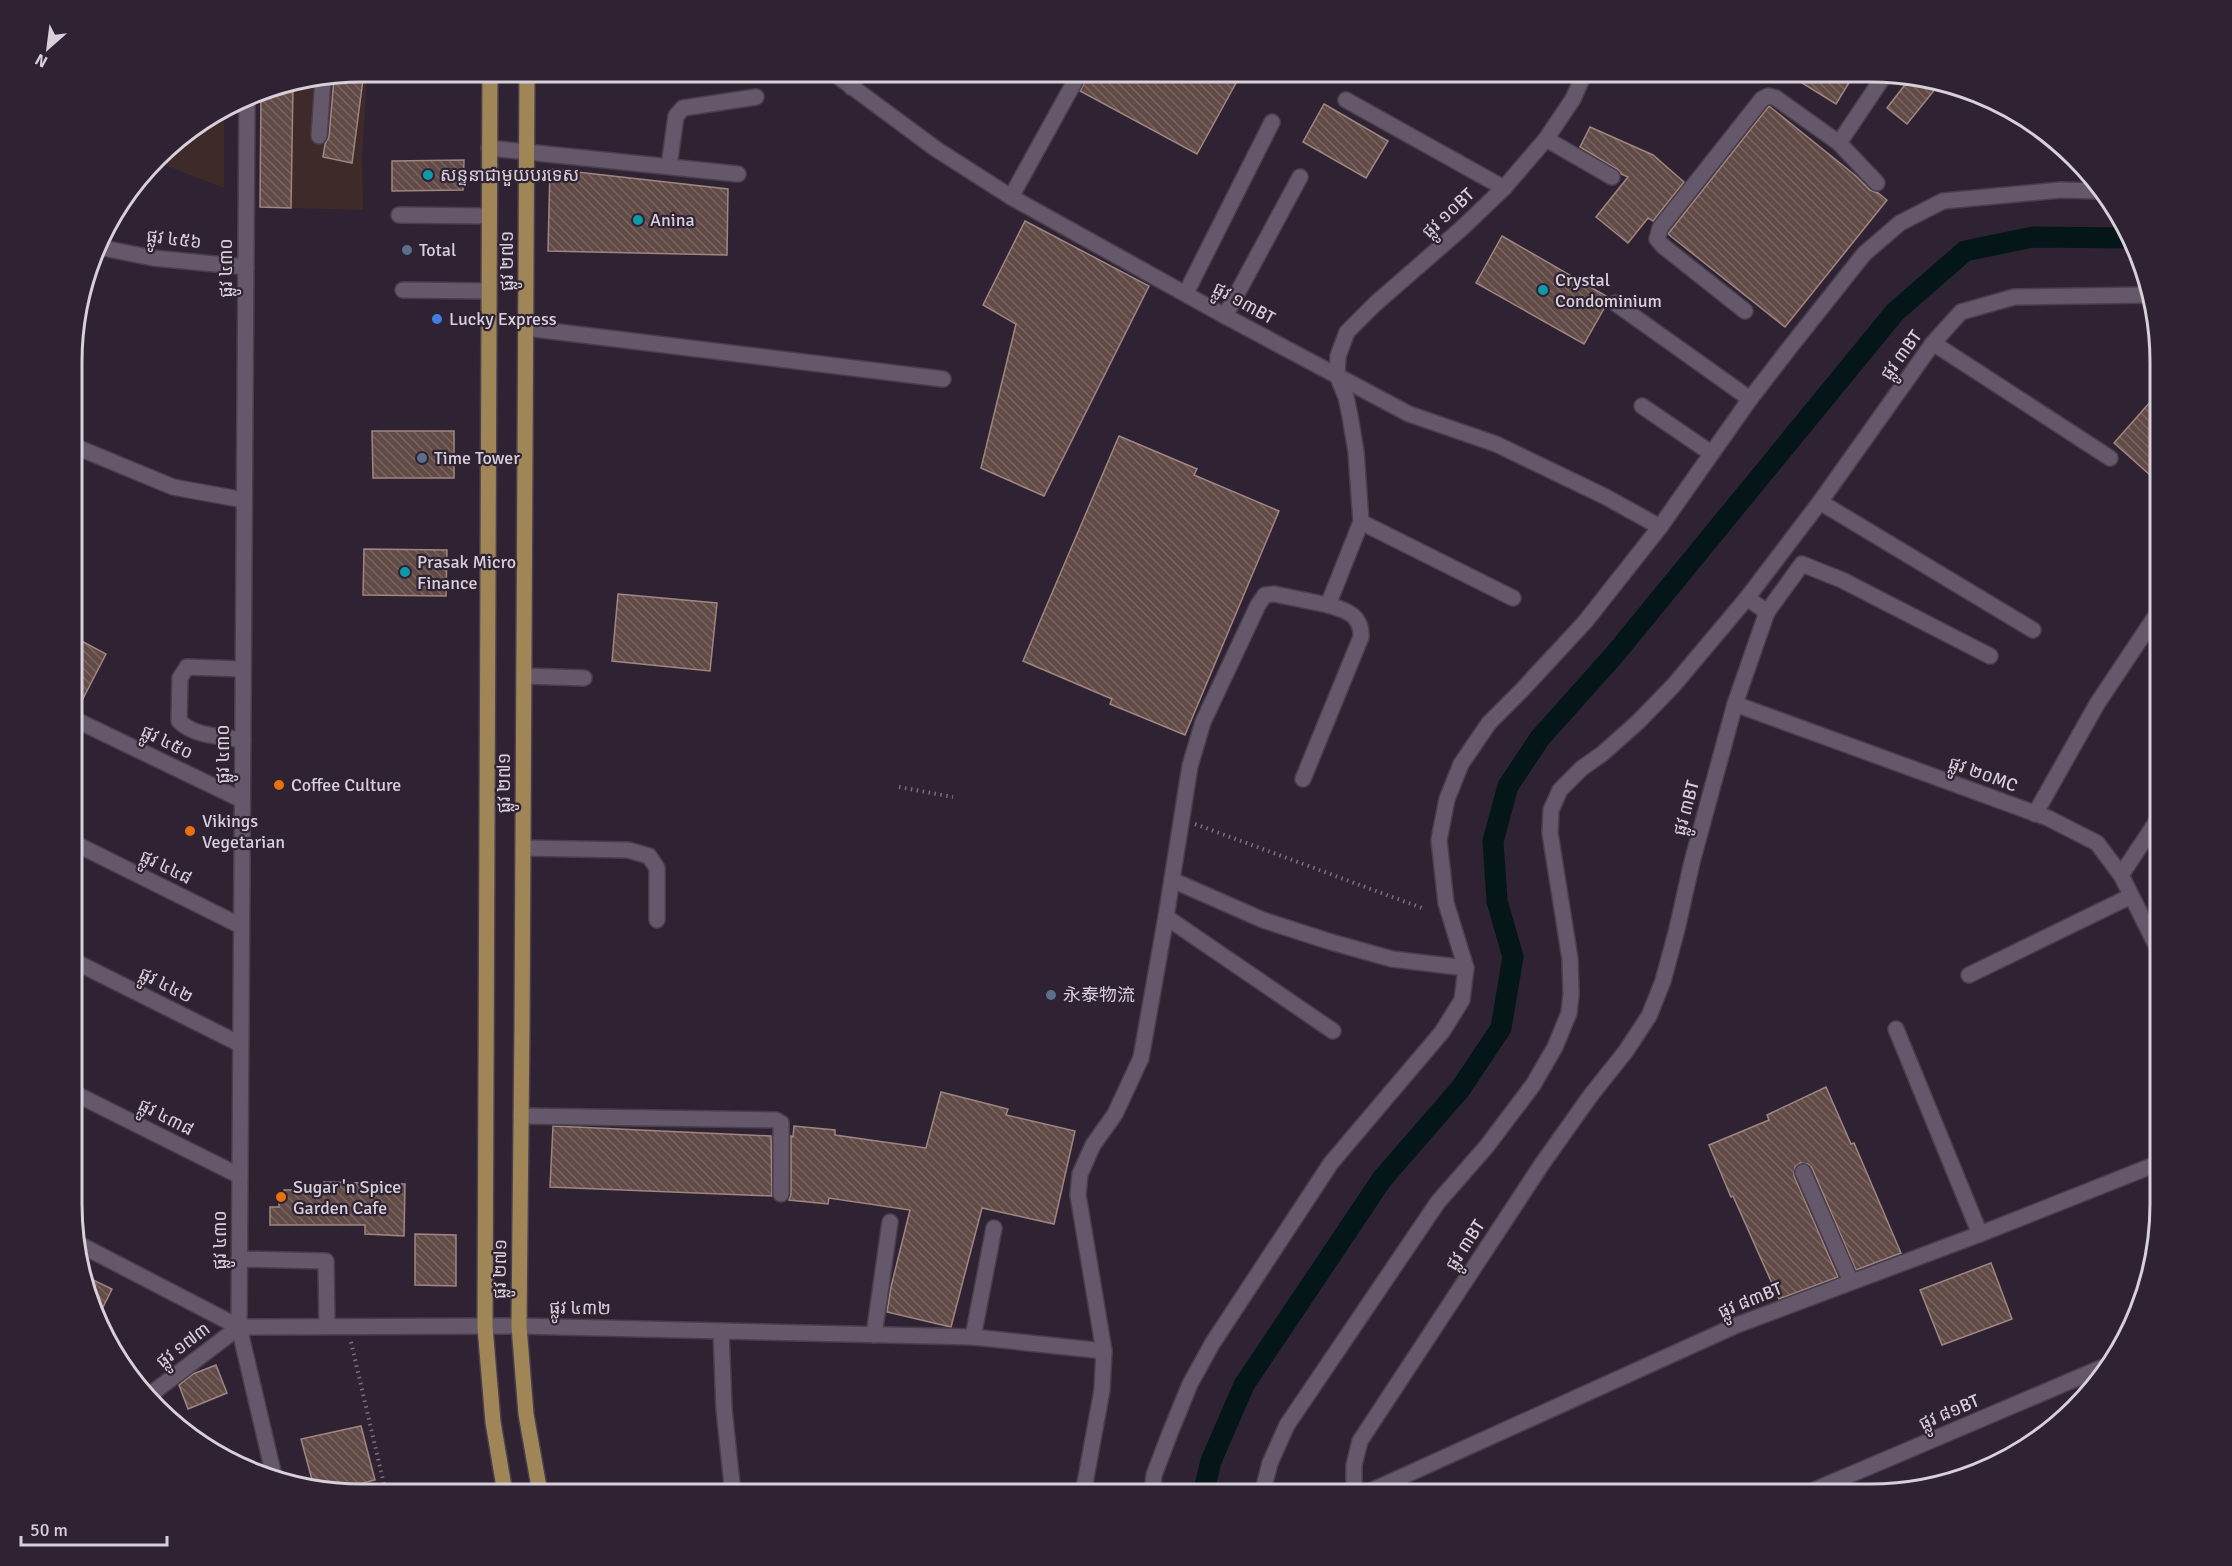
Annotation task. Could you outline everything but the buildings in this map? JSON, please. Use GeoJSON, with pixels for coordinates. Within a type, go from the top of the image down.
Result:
{"type":"FeatureCollection","features":[{"type":"Feature","properties":{"kind":"main road","name":"ផ្លូវ ២៧១"},"geometry":{"type":"LineString","coordinates":[[490,82],[485,1327],[492,1422],[503,1484]]}},
{"type":"Feature","properties":{"kind":"main road","name":"ផ្លូវ ២៧១"},"geometry":{"type":"LineString","coordinates":[[527,82],[525,676],[519,1326],[526,1414],[538,1484]]}},
{"type":"Feature","properties":{"kind":"street","name":"ផ្លូវ ១៣BT"},"geometry":{"type":"LineString","coordinates":[[845,82],[936,149],[1011,197],[1225,316],[1409,414],[1496,444],[1606,497],[1660,527]]}},
{"type":"Feature","properties":{"kind":"street"},"geometry":{"type":"LineString","coordinates":[[851,87],[854,82]]}},
{"type":"Feature","properties":{"kind":"street"},"geometry":{"type":"LineString","coordinates":[[1011,197],[1074,82]]}},
{"type":"Feature","properties":{"kind":"street","name":"ផ្លូវ ១០BT"},"geometry":{"type":"LineString","coordinates":[[1337,375],[1338,356],[1347,332],[1504,188],[1546,139],[1573,99],[1581,82]]}},
{"type":"Feature","properties":{"kind":"street"},"geometry":{"type":"LineString","coordinates":[[1839,143],[1880,83]]}},
{"type":"Feature","properties":{"kind":"street"},"geometry":{"type":"LineString","coordinates":[[319,136],[323,86]]}},
{"type":"Feature","properties":{"kind":"street"},"geometry":{"type":"LineString","coordinates":[[1745,311],[1663,246],[1657,238],[1660,228],[1762,99],[1768,96],[1776,98],[1839,143],[1877,183]]}},
{"type":"Feature","properties":{"kind":"street"},"geometry":{"type":"LineString","coordinates":[[669,166],[676,116],[683,108],[756,97]]}},
{"type":"Feature","properties":{"kind":"street"},"geometry":{"type":"LineString","coordinates":[[1346,100],[1504,188]]}},
{"type":"Feature","properties":{"kind":"street","name":"ផ្លូវ ៤៣០"},"geometry":{"type":"LineString","coordinates":[[247,108],[239,1327],[272,1469]]}},
{"type":"Feature","properties":{"kind":"street"},"geometry":{"type":"LineString","coordinates":[[1186,293],[1272,122]]}},
{"type":"Feature","properties":{"kind":"street"},"geometry":{"type":"LineString","coordinates":[[1546,139],[1612,177]]}},
{"type":"Feature","properties":{"kind":"street"},"geometry":{"type":"LineString","coordinates":[[489,148],[738,174]]}},
{"type":"Feature","properties":{"kind":"street"},"geometry":{"type":"LineString","coordinates":[[1225,316],[1300,177]]}},
{"type":"Feature","properties":{"kind":"street"},"geometry":{"type":"LineString","coordinates":[[1153,1484],[1154,1475],[1190,1384],[1212,1344],[1330,1163],[1442,1032],[1462,999],[1466,968],[1446,903],[1439,840],[1447,799],[1461,764],[1489,723],[1585,622],[1660,527],[1750,399],[1864,254],[1900,223],[1943,201],[2061,190],[2091,191]]}},
{"type":"Feature","properties":{"kind":"street"},"geometry":{"type":"LineString","coordinates":[[399,215],[488,216]]}},
{"type":"Feature","properties":{"kind":"street","name":"ផ្លូវ ៤៥៦"},"geometry":{"type":"LineString","coordinates":[[107,249],[153,258],[246,267]]}},
{"type":"Feature","properties":{"kind":"street"},"geometry":{"type":"LineString","coordinates":[[403,291],[488,291]]}},
{"type":"Feature","properties":{"kind":"street","name":"ផ្លូវ ៣BT"},"geometry":{"type":"LineString","coordinates":[[1265,1484],[1270,1463],[1287,1425],[1438,1202],[1486,1146],[1533,1084],[1559,1038],[1569,1013],[1571,994],[1570,959],[1550,833],[1551,810],[1560,790],[1582,768],[1602,754],[1638,722],[1673,686],[1747,598],[1820,502],[1933,343],[1962,312],[2014,297],[2141,296]]}},
{"type":"Feature","properties":{"kind":"street"},"geometry":{"type":"LineString","coordinates":[[1615,303],[1750,399]]}},
{"type":"Feature","properties":{"kind":"street"},"geometry":{"type":"LineString","coordinates":[[526,328],[943,379]]}},
{"type":"Feature","properties":{"kind":"street"},"geometry":{"type":"LineString","coordinates":[[1933,343],[2110,458]]}},
{"type":"Feature","properties":{"kind":"street"},"geometry":{"type":"LineString","coordinates":[[1328,606],[1360,522],[1356,452],[1346,397],[1337,375]]}},
{"type":"Feature","properties":{"kind":"street"},"geometry":{"type":"LineString","coordinates":[[1642,406],[1712,453]]}},
{"type":"Feature","properties":{"kind":"street"},"geometry":{"type":"LineString","coordinates":[[82,449],[173,487],[244,500]]}},
{"type":"Feature","properties":{"kind":"street"},"geometry":{"type":"LineString","coordinates":[[1820,502],[2033,630]]}},
{"type":"Feature","properties":{"kind":"street"},"geometry":{"type":"LineString","coordinates":[[1360,522],[1513,598]]}},
{"type":"Feature","properties":{"kind":"street","name":"ផ្លូវ ៣BT"},"geometry":{"type":"LineString","coordinates":[[1354,1484],[1354,1465],[1360,1442],[1542,1164],[1591,1095],[1626,1051],[1649,1016],[1669,960],[1692,862],[1735,704],[1767,612],[1802,564],[1842,580],[1990,656]]}},
{"type":"Feature","properties":{"kind":"street"},"geometry":{"type":"LineString","coordinates":[[1085,1484],[1102,1390],[1104,1351],[1078,1195],[1080,1174],[1093,1145],[1115,1114],[1141,1059],[1190,766],[1203,722],[1258,605],[1265,595],[1274,594],[1346,610],[1362,627],[1361,637],[1303,779]]}},
{"type":"Feature","properties":{"kind":"street"},"geometry":{"type":"LineString","coordinates":[[1747,598],[1767,612]]}},
{"type":"Feature","properties":{"kind":"street"},"geometry":{"type":"LineString","coordinates":[[2035,814],[2097,704],[2150,624]]}},
{"type":"Feature","properties":{"kind":"street"},"geometry":{"type":"LineString","coordinates":[[242,669],[187,667],[180,678],[179,721],[186,728],[196,732],[243,740]]}},
{"type":"Feature","properties":{"kind":"street"},"geometry":{"type":"LineString","coordinates":[[525,676],[584,678]]}},
{"type":"Feature","properties":{"kind":"street","name":"ផ្លូវ ២០MC"},"geometry":{"type":"LineString","coordinates":[[1735,704],[2035,814],[2097,843],[2121,875],[2150,933]]}},
{"type":"Feature","properties":{"kind":"street","name":"ផ្លូវ ៤៥០"},"geometry":{"type":"LineString","coordinates":[[82,723],[242,800]]}},
{"type":"Feature","properties":{"kind":"street"},"geometry":{"type":"LineString","coordinates":[[2121,875],[2150,832]]}},
{"type":"Feature","properties":{"kind":"street","name":"ផ្លូវ ៤៤៨"},"geometry":{"type":"LineString","coordinates":[[82,847],[241,926]]}},
{"type":"Feature","properties":{"kind":"street"},"geometry":{"type":"LineString","coordinates":[[523,848],[628,850],[649,856],[657,868],[657,920]]}},
{"type":"Feature","properties":{"kind":"street"},"geometry":{"type":"LineString","coordinates":[[1172,880],[1263,920],[1331,942],[1392,959],[1466,968]]}},
{"type":"Feature","properties":{"kind":"street"},"geometry":{"type":"LineString","coordinates":[[1969,975],[2131,896]]}},
{"type":"Feature","properties":{"kind":"street"},"geometry":{"type":"LineString","coordinates":[[1166,917],[1334,1031]]}},
{"type":"Feature","properties":{"kind":"street","name":"ផ្លូវ ៤៤២"},"geometry":{"type":"LineString","coordinates":[[82,965],[240,1044]]}},
{"type":"Feature","properties":{"kind":"street"},"geometry":{"type":"LineString","coordinates":[[1896,1029],[1980,1234]]}},
{"type":"Feature","properties":{"kind":"street","name":"ផ្លូវ ៤៣៨"},"geometry":{"type":"LineString","coordinates":[[82,1097],[240,1176]]}},
{"type":"Feature","properties":{"kind":"street"},"geometry":{"type":"LineString","coordinates":[[521,1116],[776,1120],[782,1126],[781,1194]]}},
{"type":"Feature","properties":{"kind":"street","name":"ផ្លូវ ៨៣BT"},"geometry":{"type":"LineString","coordinates":[[1386,1484],[1737,1325],[1980,1234],[2150,1167]]}},
{"type":"Feature","properties":{"kind":"street"},"geometry":{"type":"LineString","coordinates":[[1803,1172],[1851,1282]]}},
{"type":"Feature","properties":{"kind":"street"},"geometry":{"type":"LineString","coordinates":[[874,1335],[890,1222]]}},
{"type":"Feature","properties":{"kind":"street"},"geometry":{"type":"LineString","coordinates":[[973,1337],[994,1227]]}},
{"type":"Feature","properties":{"kind":"street","name":"ផ្លូវ ៤៣២"},"geometry":{"type":"LineString","coordinates":[[86,1248],[239,1327],[519,1326],[973,1337],[1104,1351]]}},
{"type":"Feature","properties":{"kind":"street"},"geometry":{"type":"LineString","coordinates":[[239,1259],[326,1261],[327,1326]]}},
{"type":"Feature","properties":{"kind":"street","name":"ផ្លូវ ១៧៣"},"geometry":{"type":"LineString","coordinates":[[155,1391],[239,1327]]}},
{"type":"Feature","properties":{"kind":"street"},"geometry":{"type":"LineString","coordinates":[[721,1332],[724,1409],[732,1484]]}},
{"type":"Feature","properties":{"kind":"street","name":"ផ្លូវ ៨១BT"},"geometry":{"type":"LineString","coordinates":[[1828,1484],[2094,1371]]}},
{"type":"Feature","properties":{"kind":"path"},"geometry":{"type":"LineString","coordinates":[[899,787],[953,796]]}},
{"type":"Feature","properties":{"kind":"path"},"geometry":{"type":"LineString","coordinates":[[1182,818],[1422,908]]}},
{"type":"Feature","properties":{"kind":"path"},"geometry":{"type":"LineString","coordinates":[[348,1326],[384,1484]]}},
{"type":"Feature","properties":{"kind":"shaded area"},"geometry":{"type":"Polygon","coordinates":[[[367,82],[362,156],[363,210],[260,207],[261,102],[308,88],[367,82]]]}},
{"type":"Feature","properties":{"kind":"shaded area"},"geometry":{"type":"Polygon","coordinates":[[[224,119],[224,188],[165,165],[192,140],[224,119]]]}},
{"type":"Feature","properties":{"kind":"waterway"},"geometry":{"type":"LineString","coordinates":[[1205,1484],[1211,1461],[1244,1385],[1382,1179],[1461,1088],[1501,1028],[1513,957],[1497,901],[1493,841],[1508,786],[1540,738],[1615,654],[1895,312],[1965,251],[2033,237],[2120,238]]}},
{"type":"Feature","properties":{"kind":"place","name":"សន្ទនាជាមួយបរទេស"},"geometry":{"type":"Point","coordinates":[428,175]}},
{"type":"Feature","properties":{"kind":"place","name":"Anina"},"geometry":{"type":"Point","coordinates":[638,220]}},
{"type":"Feature","properties":{"kind":"place","name":"Total"},"geometry":{"type":"Point","coordinates":[407,250]}},
{"type":"Feature","properties":{"kind":"place","name":"Crystal Condominium"},"geometry":{"type":"Point","coordinates":[1543,290]}},
{"type":"Feature","properties":{"kind":"place","name":"Lucky Express"},"geometry":{"type":"Point","coordinates":[437,319]}},
{"type":"Feature","properties":{"kind":"place","name":"Time Tower"},"geometry":{"type":"Point","coordinates":[422,458]}},
{"type":"Feature","properties":{"kind":"place","name":"Prasak Micro Finance"},"geometry":{"type":"Point","coordinates":[405,572]}},
{"type":"Feature","properties":{"kind":"place","name":"Coffee Culture"},"geometry":{"type":"Point","coordinates":[279,785]}},
{"type":"Feature","properties":{"kind":"place","name":"Vikings Vegetarian"},"geometry":{"type":"Point","coordinates":[190,831]}},
{"type":"Feature","properties":{"kind":"place","name":"永泰物流"},"geometry":{"type":"Point","coordinates":[1051,995]}},
{"type":"Feature","properties":{"kind":"place","name":"Sugar 'n Spice Garden Cafe"},"geometry":{"type":"Point","coordinates":[281,1197]}}]}
